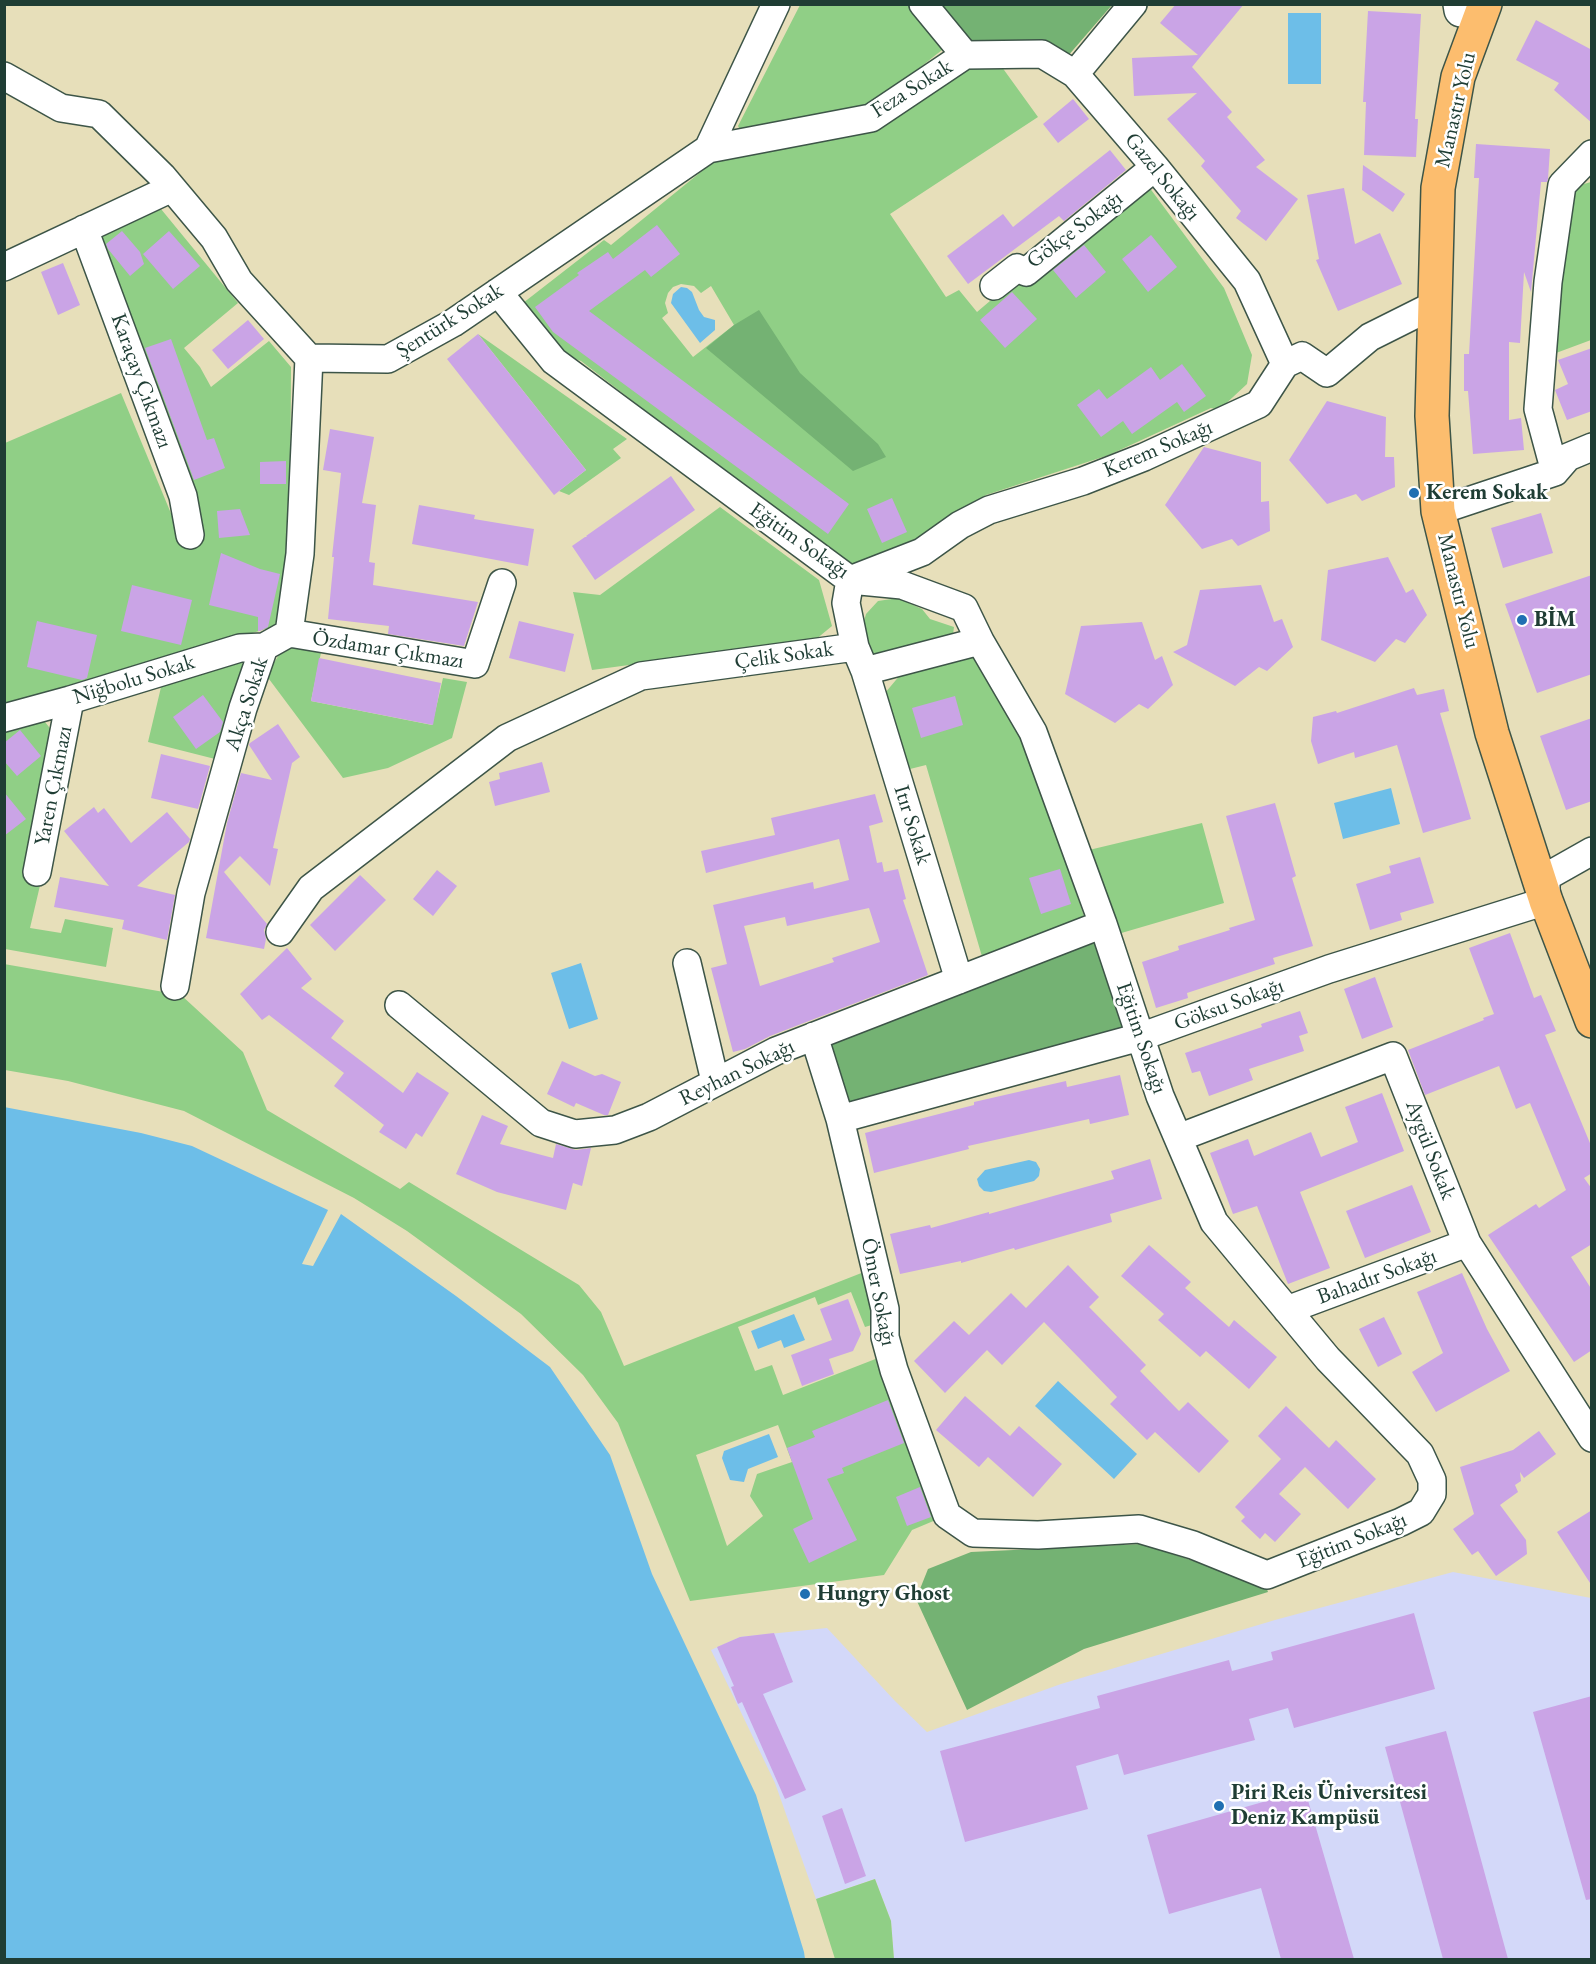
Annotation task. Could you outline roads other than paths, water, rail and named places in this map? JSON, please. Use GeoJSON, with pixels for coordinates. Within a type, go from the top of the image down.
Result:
{"type":"FeatureCollection","features":[{"type":"Feature","properties":{"kind":"main road","name":"Manastır Yolu"},"geometry":{"type":"LineString","coordinates":[[1473,7],[1438,188],[1432,416],[1438,511],[1492,734],[1546,901],[1592,1021]]}},
{"type":"Feature","properties":{"kind":"street"},"geometry":{"type":"LineString","coordinates":[[708,149],[776,4]]}},
{"type":"Feature","properties":{"kind":"street"},"geometry":{"type":"LineString","coordinates":[[923,4],[965,55]]}},
{"type":"Feature","properties":{"kind":"street"},"geometry":{"type":"LineString","coordinates":[[1075,74],[1133,4]]}},
{"type":"Feature","properties":{"kind":"street","name":"Feza Sokak"},"geometry":{"type":"LineString","coordinates":[[708,149],[871,118],[965,55],[1042,54],[1075,74]]}},
{"type":"Feature","properties":{"kind":"street","name":"Gazel Sokağı"},"geometry":{"type":"LineString","coordinates":[[1075,74],[1155,168],[1246,281],[1285,364]]}},
{"type":"Feature","properties":{"kind":"street"},"geometry":{"type":"LineString","coordinates":[[4,76],[61,108],[99,114],[172,188],[214,238],[239,281],[309,358]]}},
{"type":"Feature","properties":{"kind":"street","name":"Şentürk Sokak"},"geometry":{"type":"LineString","coordinates":[[309,358],[388,359],[453,323],[708,149]]}},
{"type":"Feature","properties":{"kind":"street"},"geometry":{"type":"LineString","coordinates":[[1555,471],[1538,409],[1548,282],[1562,185],[1592,154]]}},
{"type":"Feature","properties":{"kind":"street","name":"Gökçe Sokağı"},"geometry":{"type":"LineString","coordinates":[[994,286],[1017,268],[1026,272],[1155,168]]}},
{"type":"Feature","properties":{"kind":"street"},"geometry":{"type":"LineString","coordinates":[[4,267],[172,188]]}},
{"type":"Feature","properties":{"kind":"street","name":"Karaçay Çıkmazı"},"geometry":{"type":"LineString","coordinates":[[84,229],[183,496],[190,535]]}},
{"type":"Feature","properties":{"kind":"street","name":"Eğitim Sokağı"},"geometry":{"type":"LineString","coordinates":[[498,292],[554,361],[850,580],[902,585],[964,608],[980,641],[1033,732],[1103,924],[1160,1096],[1214,1222],[1328,1359],[1420,1454],[1432,1480],[1432,1494],[1421,1512],[1267,1575],[1193,1545],[1139,1529],[1038,1534],[973,1533]]}},
{"type":"Feature","properties":{"kind":"street"},"geometry":{"type":"LineString","coordinates":[[1285,364],[1302,356],[1328,373],[1370,338],[1434,305]]}},
{"type":"Feature","properties":{"kind":"street","name":"Akça Sokak"},"geometry":{"type":"LineString","coordinates":[[174,986],[191,893],[243,708],[264,647],[289,633],[300,554],[309,358]]}},
{"type":"Feature","properties":{"kind":"street","name":"Kerem Sokağı"},"geometry":{"type":"LineString","coordinates":[[850,580],[922,552],[960,525],[988,510],[1083,481],[1144,457],[1259,404],[1285,364]]}},
{"type":"Feature","properties":{"kind":"street"},"geometry":{"type":"LineString","coordinates":[[1438,511],[1555,471],[1568,457],[1592,447]]}},
{"type":"Feature","properties":{"kind":"street","name":"Itır Sokak"},"geometry":{"type":"LineString","coordinates":[[850,580],[846,603],[860,659],[958,980]]}},
{"type":"Feature","properties":{"kind":"street","name":"Özdamar Çıkmazı"},"geometry":{"type":"LineString","coordinates":[[289,633],[475,664],[502,583]]}},
{"type":"Feature","properties":{"kind":"street","name":"Çelik Sokak"},"geometry":{"type":"LineString","coordinates":[[280,932],[311,888],[507,738],[640,676],[860,659],[980,641]]}},
{"type":"Feature","properties":{"kind":"street","name":"Niğbolu Sokak"},"geometry":{"type":"LineString","coordinates":[[4,718],[240,648],[264,647]]}},
{"type":"Feature","properties":{"kind":"street","name":"Yaren Çıkmazı"},"geometry":{"type":"LineString","coordinates":[[37,872],[70,700]]}},
{"type":"Feature","properties":{"kind":"street"},"geometry":{"type":"LineString","coordinates":[[1546,901],[1546,877],[1592,851]]}},
{"type":"Feature","properties":{"kind":"street","name":"Göksu Sokağı"},"geometry":{"type":"LineString","coordinates":[[840,1119],[1140,1037],[1329,969],[1546,901]]}},
{"type":"Feature","properties":{"kind":"street","name":"Reyhan Sokağı"},"geometry":{"type":"LineString","coordinates":[[399,1005],[541,1123],[575,1134],[615,1130],[649,1117],[776,1051],[1103,924]]}},
{"type":"Feature","properties":{"kind":"street"},"geometry":{"type":"LineString","coordinates":[[687,963],[715,1081]]}},
{"type":"Feature","properties":{"kind":"street","name":"Ömer Sokağı"},"geometry":{"type":"LineString","coordinates":[[814,1036],[840,1119],[885,1309],[885,1337],[897,1381],[947,1515],[973,1533]]}},
{"type":"Feature","properties":{"kind":"street","name":"Aygül Sokak"},"geometry":{"type":"LineString","coordinates":[[1178,1138],[1393,1056],[1467,1243],[1592,1438]]}},
{"type":"Feature","properties":{"kind":"street","name":"Bahadır Sokağı"},"geometry":{"type":"LineString","coordinates":[[1287,1310],[1467,1243]]}},
{"type":"Feature","properties":{"kind":"water"},"geometry":{"type":"Polygon","coordinates":[[[1288,13],[1321,13],[1321,84],[1288,84],[1288,13]]]}},
{"type":"Feature","properties":{"kind":"water"},"geometry":{"type":"Polygon","coordinates":[[[681,287],[692,292],[704,317],[715,320],[715,330],[700,343],[671,303],[673,294],[681,287]]]}},
{"type":"Feature","properties":{"kind":"water"},"geometry":{"type":"Polygon","coordinates":[[[1391,788],[1400,824],[1343,839],[1334,803],[1391,788]]]}},
{"type":"Feature","properties":{"kind":"water"},"geometry":{"type":"Polygon","coordinates":[[[581,963],[598,1019],[569,1029],[551,973],[581,963]]]}},
{"type":"Feature","properties":{"kind":"water"},"geometry":{"type":"Polygon","coordinates":[[[4,1107],[141,1133],[192,1146],[328,1210],[302,1264],[313,1266],[341,1214],[550,1367],[610,1455],[652,1574],[756,1795],[805,1959],[5,1959],[4,1107]]]}},
{"type":"Feature","properties":{"kind":"water"},"geometry":{"type":"Polygon","coordinates":[[[1029,1160],[1036,1162],[1040,1169],[1039,1176],[1034,1181],[991,1192],[984,1191],[979,1186],[977,1179],[985,1170],[1029,1160]]]}},
{"type":"Feature","properties":{"kind":"water"},"geometry":{"type":"Polygon","coordinates":[[[794,1314],[805,1340],[784,1348],[781,1340],[758,1349],[751,1331],[794,1314]]]}},
{"type":"Feature","properties":{"kind":"water"},"geometry":{"type":"Polygon","coordinates":[[[1058,1381],[1137,1454],[1114,1479],[1035,1406],[1058,1381]]]}},
{"type":"Feature","properties":{"kind":"water"},"geometry":{"type":"Polygon","coordinates":[[[769,1434],[778,1457],[748,1469],[744,1482],[730,1480],[722,1458],[724,1451],[769,1434]]]}},
{"type":"Feature","properties":{"kind":"place","name":"Kerem Sokak"},"geometry":{"type":"Point","coordinates":[1414,493]}},
{"type":"Feature","properties":{"kind":"place","name":"BİM"},"geometry":{"type":"Point","coordinates":[1522,620]}},
{"type":"Feature","properties":{"kind":"place","name":"Hungry Ghost"},"geometry":{"type":"Point","coordinates":[805,1594]}},
{"type":"Feature","properties":{"kind":"place","name":"Piri Reis Üniversitesi Deniz Kampüsü"},"geometry":{"type":"Point","coordinates":[1219,1806]}}]}
